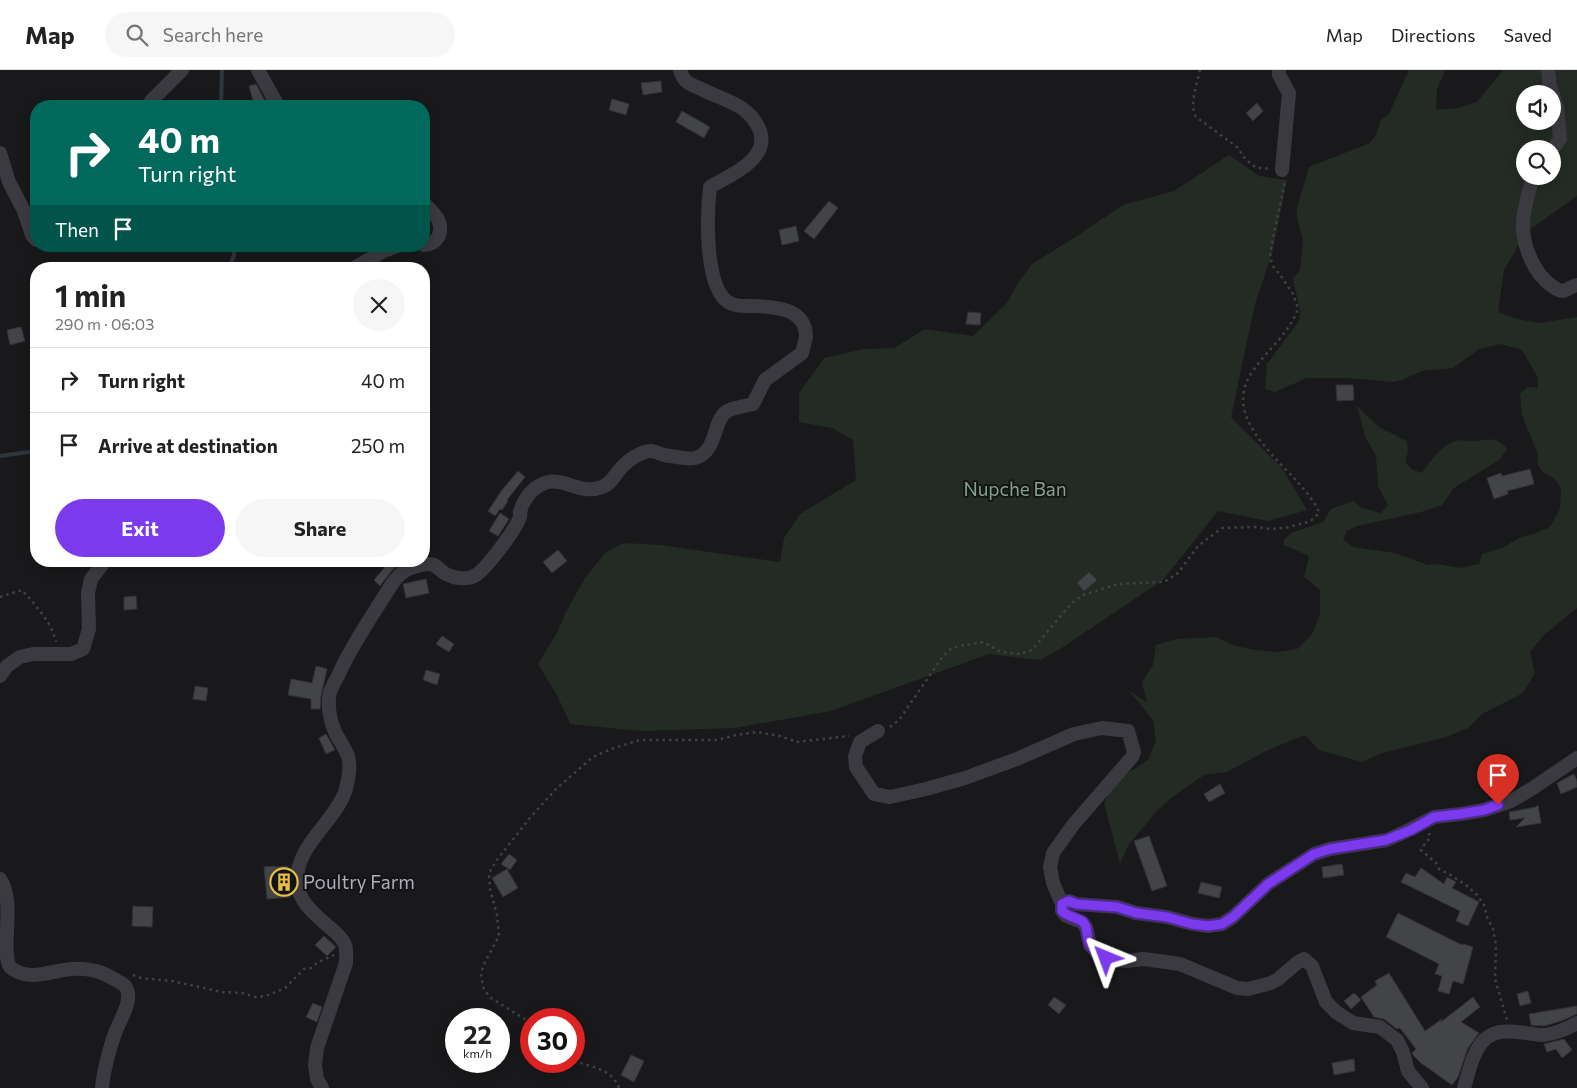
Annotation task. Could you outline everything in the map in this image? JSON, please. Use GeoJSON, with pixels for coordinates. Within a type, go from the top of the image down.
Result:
{"type":"FeatureCollection","features":[{"type":"Feature","properties":{"kind":"street"},"geometry":{"type":"LineString","coordinates":[[152,100],[182,70]]}},
{"type":"Feature","properties":{"kind":"street"},"geometry":{"type":"LineString","coordinates":[[258,70],[275,100]]}},
{"type":"Feature","properties":{"kind":"street"},"geometry":{"type":"LineString","coordinates":[[430,563],[453,576],[462,578],[474,577],[485,568],[512,532],[520,518],[520,510],[530,494],[550,481],[560,481],[585,490],[602,487],[613,479],[622,466],[639,454],[651,451],[664,455],[694,459],[702,455],[712,444],[721,418],[728,411],[753,404],[765,380],[802,353],[806,338],[803,322],[796,314],[778,308],[738,306],[726,301],[720,292],[714,276],[708,231],[707,214],[710,187],[740,170],[749,162],[758,152],[762,137],[751,116],[741,106],[685,81],[680,70]]}},
{"type":"Feature","properties":{"kind":"street"},"geometry":{"type":"LineString","coordinates":[[1279,70],[1279,75],[1288,93],[1289,100],[1286,111],[1285,151],[1282,170]]}},
{"type":"Feature","properties":{"kind":"street"},"geometry":{"type":"LineString","coordinates":[[1548,70],[1550,86],[1557,107],[1559,140]]}},
{"type":"Feature","properties":{"kind":"street"},"geometry":{"type":"LineString","coordinates":[[0,152],[9,182],[24,210],[30,229]]}},
{"type":"Feature","properties":{"kind":"street"},"geometry":{"type":"LineString","coordinates":[[1530,185],[1523,218],[1527,249],[1540,275],[1547,283],[1563,291],[1577,285]]}},
{"type":"Feature","properties":{"kind":"street"},"geometry":{"type":"LineString","coordinates":[[430,210],[439,222],[440,233],[436,242],[430,244]]}},
{"type":"Feature","properties":{"kind":"street"},"geometry":{"type":"LineString","coordinates":[[364,262],[382,252]]}},
{"type":"Feature","properties":{"kind":"street"},"geometry":{"type":"LineString","coordinates":[[0,676],[7,666],[20,657],[33,654],[71,654],[83,649],[89,629],[88,593],[90,579],[100,567]]}},
{"type":"Feature","properties":{"kind":"street"},"geometry":{"type":"LineString","coordinates":[[322,1088],[317,1079],[315,1065],[317,1048],[346,963],[347,951],[345,942],[315,915],[302,899],[297,884],[299,868],[307,846],[338,807],[346,790],[349,773],[348,757],[335,732],[331,719],[330,692],[354,642],[393,582],[401,573],[416,567]]}},
{"type":"Feature","properties":{"kind":"street"},"geometry":{"type":"LineString","coordinates":[[878,731],[860,742],[855,756],[856,767],[874,794],[890,797],[926,789],[990,770],[1074,734],[1102,728],[1128,732],[1134,752],[1132,757],[1073,825],[1053,853],[1050,867],[1053,884],[1062,904],[1062,911],[1066,916],[1082,922],[1086,927],[1090,945],[1097,953],[1106,958],[1126,961],[1144,959],[1180,964],[1237,988],[1248,989],[1278,979],[1304,959],[1312,966],[1326,1002],[1336,1012],[1353,1023],[1380,1027],[1397,1040],[1403,1052],[1408,1071],[1422,1088]]}},
{"type":"Feature","properties":{"kind":"street"},"geometry":{"type":"LineString","coordinates":[[1062,904],[1069,901],[1076,904],[1111,906],[1192,924],[1208,926],[1222,924],[1233,917],[1268,884],[1314,854],[1340,847],[1386,840],[1411,830],[1434,817],[1484,810],[1511,801],[1534,788],[1577,758]]}},
{"type":"Feature","properties":{"kind":"street"},"geometry":{"type":"LineString","coordinates":[[0,879],[5,891],[4,953],[9,966],[20,973],[31,976],[72,969],[89,970],[105,974],[125,986],[128,993],[125,1013],[115,1032],[103,1077],[102,1088]]}},
{"type":"Feature","properties":{"kind":"street"},"geometry":{"type":"LineString","coordinates":[[1464,1088],[1478,1048],[1488,1036],[1498,1032],[1510,1031],[1543,1035],[1559,1031],[1577,1023]]}},
{"type":"Feature","properties":{"kind":"path"},"geometry":{"type":"LineString","coordinates":[[878,731],[887,729],[899,720],[943,656],[951,649],[982,642],[1001,652],[1020,654],[1032,650],[1070,605],[1083,595],[1118,584],[1164,582],[1178,573],[1198,546],[1222,528],[1285,528],[1308,522],[1318,515],[1317,506],[1307,492],[1271,454],[1256,433],[1246,416],[1242,401],[1249,378],[1264,356],[1292,322],[1298,308],[1293,294],[1272,265],[1270,253],[1285,185],[1285,177],[1282,170],[1276,167],[1263,169],[1254,166],[1246,160],[1237,147],[1196,118],[1193,112],[1193,104],[1200,70]]}},
{"type":"Feature","properties":{"kind":"path"},"geometry":{"type":"LineString","coordinates":[[0,598],[22,590],[47,620],[54,634],[58,654]]}},
{"type":"Feature","properties":{"kind":"path"},"geometry":{"type":"LineString","coordinates":[[520,1016],[491,998],[484,990],[481,976],[483,966],[499,936],[497,915],[490,889],[489,873],[496,861],[529,819],[556,789],[593,757],[640,740],[717,740],[756,732],[780,736],[797,742],[837,739],[854,735]]}},
{"type":"Feature","properties":{"kind":"path"},"geometry":{"type":"LineString","coordinates":[[1423,822],[1430,838],[1421,850],[1436,863],[1439,869],[1466,885],[1477,895],[1484,906],[1493,929],[1496,945],[1496,984],[1510,1031]]}},
{"type":"Feature","properties":{"kind":"path"},"geometry":{"type":"LineString","coordinates":[[127,973],[141,978],[172,980],[222,992],[242,993],[256,997],[266,996],[285,988],[304,968],[311,968],[317,963],[333,956],[345,942]]}},
{"type":"Feature","properties":{"kind":"path"},"geometry":{"type":"LineString","coordinates":[[585,1064],[601,1069],[612,1076],[619,1088]]}},
{"type":"Feature","properties":{"kind":"green space"},"geometry":{"type":"Polygon","coordinates":[[[1409,70],[1445,70],[1437,90],[1436,110],[1458,108],[1477,102],[1503,70],[1577,70],[1577,196],[1526,232],[1504,270],[1498,312],[1517,319],[1540,323],[1577,317],[1577,608],[1544,635],[1530,652],[1535,673],[1523,693],[1482,714],[1468,728],[1446,737],[1382,753],[1362,762],[1319,750],[1305,735],[1266,751],[1227,772],[1204,775],[1171,798],[1155,813],[1128,846],[1120,864],[1104,803],[1114,782],[1148,760],[1156,741],[1153,720],[1129,691],[1147,702],[1142,682],[1153,665],[1156,645],[1176,639],[1216,637],[1235,646],[1256,650],[1277,652],[1297,649],[1312,634],[1320,615],[1320,590],[1304,577],[1309,556],[1284,545],[1284,540],[1291,533],[1323,522],[1331,509],[1353,501],[1362,508],[1381,513],[1388,505],[1378,486],[1376,456],[1365,436],[1357,406],[1379,427],[1407,441],[1408,452],[1405,462],[1413,470],[1422,473],[1443,448],[1460,440],[1493,440],[1500,442],[1507,449],[1499,460],[1454,488],[1442,505],[1421,512],[1357,526],[1347,531],[1343,540],[1353,547],[1395,553],[1428,565],[1438,564],[1460,568],[1479,564],[1482,554],[1502,548],[1521,537],[1550,527],[1560,509],[1561,488],[1555,479],[1544,473],[1538,465],[1538,454],[1522,415],[1520,394],[1528,387],[1538,388],[1538,378],[1522,350],[1501,344],[1479,349],[1453,368],[1422,371],[1402,380],[1392,382],[1349,378],[1307,378],[1275,392],[1265,389],[1267,364],[1299,321],[1300,310],[1293,279],[1300,270],[1303,240],[1297,218],[1297,208],[1309,167],[1370,143],[1376,135],[1381,120],[1389,114],[1409,70]]]}},
{"type":"Feature","properties":{"kind":"green space","name":"Nupche Ban"},"geometry":{"type":"Polygon","coordinates":[[[1229,155],[1259,176],[1287,180],[1272,254],[1255,304],[1231,417],[1282,468],[1307,510],[1268,521],[1218,511],[1163,580],[1060,649],[1040,660],[989,654],[831,711],[735,728],[641,731],[570,724],[558,697],[538,664],[558,631],[567,610],[585,578],[606,552],[624,543],[660,545],[780,562],[784,538],[800,514],[856,480],[853,440],[832,428],[799,422],[799,393],[824,358],[863,349],[894,348],[925,329],[973,336],[1007,303],[1018,283],[1032,264],[1123,205],[1174,191],[1229,155]]]}},
{"type":"Feature","properties":{"kind":"building"},"geometry":{"type":"Polygon","coordinates":[[[661,81],[662,92],[643,95],[641,83],[661,81]]]}},
{"type":"Feature","properties":{"kind":"building"},"geometry":{"type":"Polygon","coordinates":[[[256,84],[264,100],[253,100],[249,86],[256,84]]]}},
{"type":"Feature","properties":{"kind":"building"},"geometry":{"type":"Polygon","coordinates":[[[612,99],[629,104],[626,115],[609,110],[612,99]]]}},
{"type":"Feature","properties":{"kind":"building"},"geometry":{"type":"Polygon","coordinates":[[[1257,103],[1263,111],[1253,121],[1246,113],[1257,103]]]}},
{"type":"Feature","properties":{"kind":"building"},"geometry":{"type":"Polygon","coordinates":[[[682,111],[710,127],[704,138],[676,122],[682,111]]]}},
{"type":"Feature","properties":{"kind":"building"},"geometry":{"type":"Polygon","coordinates":[[[829,201],[838,208],[814,239],[804,231],[829,201]]]}},
{"type":"Feature","properties":{"kind":"building"},"geometry":{"type":"Polygon","coordinates":[[[796,226],[799,241],[782,245],[779,230],[796,226]]]}},
{"type":"Feature","properties":{"kind":"building"},"geometry":{"type":"Polygon","coordinates":[[[968,312],[981,313],[980,325],[966,324],[968,312]]]}},
{"type":"Feature","properties":{"kind":"building"},"geometry":{"type":"Polygon","coordinates":[[[21,327],[25,341],[10,345],[7,330],[21,327]]]}},
{"type":"Feature","properties":{"kind":"building"},"geometry":{"type":"Polygon","coordinates":[[[1336,385],[1353,385],[1354,400],[1337,401],[1336,385]]]}},
{"type":"Feature","properties":{"kind":"building"},"geometry":{"type":"Polygon","coordinates":[[[1530,469],[1534,484],[1507,491],[1508,494],[1494,499],[1487,478],[1501,473],[1502,476],[1530,469]]]}},
{"type":"Feature","properties":{"kind":"building"},"geometry":{"type":"Polygon","coordinates":[[[518,471],[525,477],[507,500],[502,510],[500,509],[495,516],[488,511],[518,471]]]}},
{"type":"Feature","properties":{"kind":"building"},"geometry":{"type":"Polygon","coordinates":[[[500,513],[509,519],[498,536],[489,531],[500,513]]]}},
{"type":"Feature","properties":{"kind":"building"},"geometry":{"type":"Polygon","coordinates":[[[558,550],[567,561],[552,573],[543,562],[558,550]]]}},
{"type":"Feature","properties":{"kind":"building"},"geometry":{"type":"Polygon","coordinates":[[[385,567],[396,567],[380,586],[374,580],[385,567]]]}},
{"type":"Feature","properties":{"kind":"building"},"geometry":{"type":"Polygon","coordinates":[[[1089,572],[1097,580],[1084,591],[1077,583],[1089,572]]]}},
{"type":"Feature","properties":{"kind":"building"},"geometry":{"type":"Polygon","coordinates":[[[426,579],[429,593],[406,598],[403,584],[426,579]]]}},
{"type":"Feature","properties":{"kind":"building"},"geometry":{"type":"Polygon","coordinates":[[[136,596],[137,609],[124,610],[124,597],[136,596]]]}},
{"type":"Feature","properties":{"kind":"building"},"geometry":{"type":"Polygon","coordinates":[[[442,636],[454,644],[449,652],[436,644],[442,636]]]}},
{"type":"Feature","properties":{"kind":"building"},"geometry":{"type":"Polygon","coordinates":[[[316,666],[327,669],[320,709],[311,709],[311,699],[288,695],[291,679],[312,683],[316,666]]]}},
{"type":"Feature","properties":{"kind":"building"},"geometry":{"type":"Polygon","coordinates":[[[426,670],[440,674],[437,685],[423,680],[426,670]]]}},
{"type":"Feature","properties":{"kind":"building"},"geometry":{"type":"Polygon","coordinates":[[[195,686],[208,688],[206,701],[193,699],[195,686]]]}},
{"type":"Feature","properties":{"kind":"building"},"geometry":{"type":"Polygon","coordinates":[[[326,734],[335,750],[326,754],[319,738],[326,734]]]}},
{"type":"Feature","properties":{"kind":"building"},"geometry":{"type":"Polygon","coordinates":[[[1574,774],[1577,787],[1561,794],[1557,783],[1574,774]]]}},
{"type":"Feature","properties":{"kind":"building"},"geometry":{"type":"Polygon","coordinates":[[[1220,784],[1225,793],[1209,802],[1204,794],[1220,784]]]}},
{"type":"Feature","properties":{"kind":"building"},"geometry":{"type":"Polygon","coordinates":[[[1538,805],[1541,823],[1516,827],[1525,818],[1510,820],[1509,812],[1538,805]]]}},
{"type":"Feature","properties":{"kind":"building"},"geometry":{"type":"Polygon","coordinates":[[[1149,836],[1167,886],[1152,891],[1134,841],[1149,836]]]}},
{"type":"Feature","properties":{"kind":"building"},"geometry":{"type":"Polygon","coordinates":[[[509,854],[517,860],[510,870],[501,864],[509,854]]]}},
{"type":"Feature","properties":{"kind":"building"},"geometry":{"type":"Polygon","coordinates":[[[1342,864],[1344,875],[1323,878],[1322,867],[1342,864]]]}},
{"type":"Feature","properties":{"kind":"building"},"geometry":{"type":"Polygon","coordinates":[[[287,866],[290,897],[267,899],[264,867],[287,866]]]}},
{"type":"Feature","properties":{"kind":"building"},"geometry":{"type":"Polygon","coordinates":[[[1421,868],[1444,884],[1447,877],[1456,882],[1452,888],[1479,902],[1468,926],[1456,921],[1460,911],[1401,882],[1406,873],[1415,877],[1421,868]]]}},
{"type":"Feature","properties":{"kind":"building"},"geometry":{"type":"Polygon","coordinates":[[[507,869],[518,888],[503,897],[492,878],[507,869]]]}},
{"type":"Feature","properties":{"kind":"building"},"geometry":{"type":"Polygon","coordinates":[[[1201,882],[1222,887],[1219,898],[1198,893],[1201,882]]]}},
{"type":"Feature","properties":{"kind":"building"},"geometry":{"type":"Polygon","coordinates":[[[133,906],[153,907],[152,927],[132,926],[133,906]]]}},
{"type":"Feature","properties":{"kind":"building"},"geometry":{"type":"Polygon","coordinates":[[[1398,913],[1462,945],[1473,947],[1463,984],[1453,981],[1449,994],[1438,991],[1442,976],[1435,974],[1439,964],[1386,937],[1398,913]]]}},
{"type":"Feature","properties":{"kind":"building"},"geometry":{"type":"Polygon","coordinates":[[[324,936],[336,947],[327,956],[315,945],[324,936]]]}},
{"type":"Feature","properties":{"kind":"building"},"geometry":{"type":"Polygon","coordinates":[[[1389,973],[1425,1031],[1442,1019],[1441,1022],[1473,997],[1480,1007],[1461,1022],[1479,1033],[1468,1048],[1458,1077],[1452,1085],[1421,1063],[1412,1053],[1416,1049],[1400,1028],[1397,1029],[1384,1019],[1374,1017],[1361,997],[1377,985],[1375,981],[1389,973]]]}},
{"type":"Feature","properties":{"kind":"building"},"geometry":{"type":"Polygon","coordinates":[[[1528,991],[1531,1003],[1520,1006],[1517,994],[1528,991]]]}},
{"type":"Feature","properties":{"kind":"building"},"geometry":{"type":"Polygon","coordinates":[[[1354,993],[1361,1000],[1351,1009],[1344,1001],[1354,993]]]}},
{"type":"Feature","properties":{"kind":"building"},"geometry":{"type":"Polygon","coordinates":[[[1054,997],[1066,1005],[1059,1014],[1048,1005],[1054,997]]]}},
{"type":"Feature","properties":{"kind":"building"},"geometry":{"type":"Polygon","coordinates":[[[313,1003],[322,1007],[317,1022],[306,1017],[313,1003]]]}},
{"type":"Feature","properties":{"kind":"building"},"geometry":{"type":"Polygon","coordinates":[[[1577,1006],[1577,1014],[1561,1021],[1544,1026],[1531,1025],[1529,1014],[1577,1006]]]}},
{"type":"Feature","properties":{"kind":"building"},"geometry":{"type":"Polygon","coordinates":[[[1564,1039],[1572,1050],[1562,1058],[1556,1049],[1547,1052],[1544,1044],[1564,1039]]]}},
{"type":"Feature","properties":{"kind":"building"},"geometry":{"type":"Polygon","coordinates":[[[631,1055],[644,1061],[634,1082],[621,1075],[631,1055]]]}},
{"type":"Feature","properties":{"kind":"building"},"geometry":{"type":"Polygon","coordinates":[[[1354,1059],[1355,1071],[1334,1075],[1332,1063],[1354,1059]]]}},
{"type":"Feature","properties":{"kind":"waterway"},"geometry":{"type":"LineString","coordinates":[[221,100],[222,70]]}},
{"type":"Feature","properties":{"kind":"waterway"},"geometry":{"type":"LineString","coordinates":[[232,262],[234,252]]}},
{"type":"Feature","properties":{"kind":"waterway"},"geometry":{"type":"LineString","coordinates":[[0,456],[30,452]]}},
{"type":"Feature","properties":{"kind":"place","name":"Poultry Farm"},"geometry":{"type":"Point","coordinates":[284,882]}},
{"type":"Feature","properties":{"kind":"route"},"geometry":{"type":"LineString","coordinates":[[1106,958],[1097,953],[1090,945],[1086,927],[1082,922],[1066,916],[1062,911],[1062,904],[1069,901],[1076,904],[1094,906],[1106,905],[1192,924],[1208,926],[1222,924],[1233,917],[1268,884],[1314,854],[1330,849],[1386,840],[1411,830],[1434,817],[1484,810],[1498,805]]}}]}
